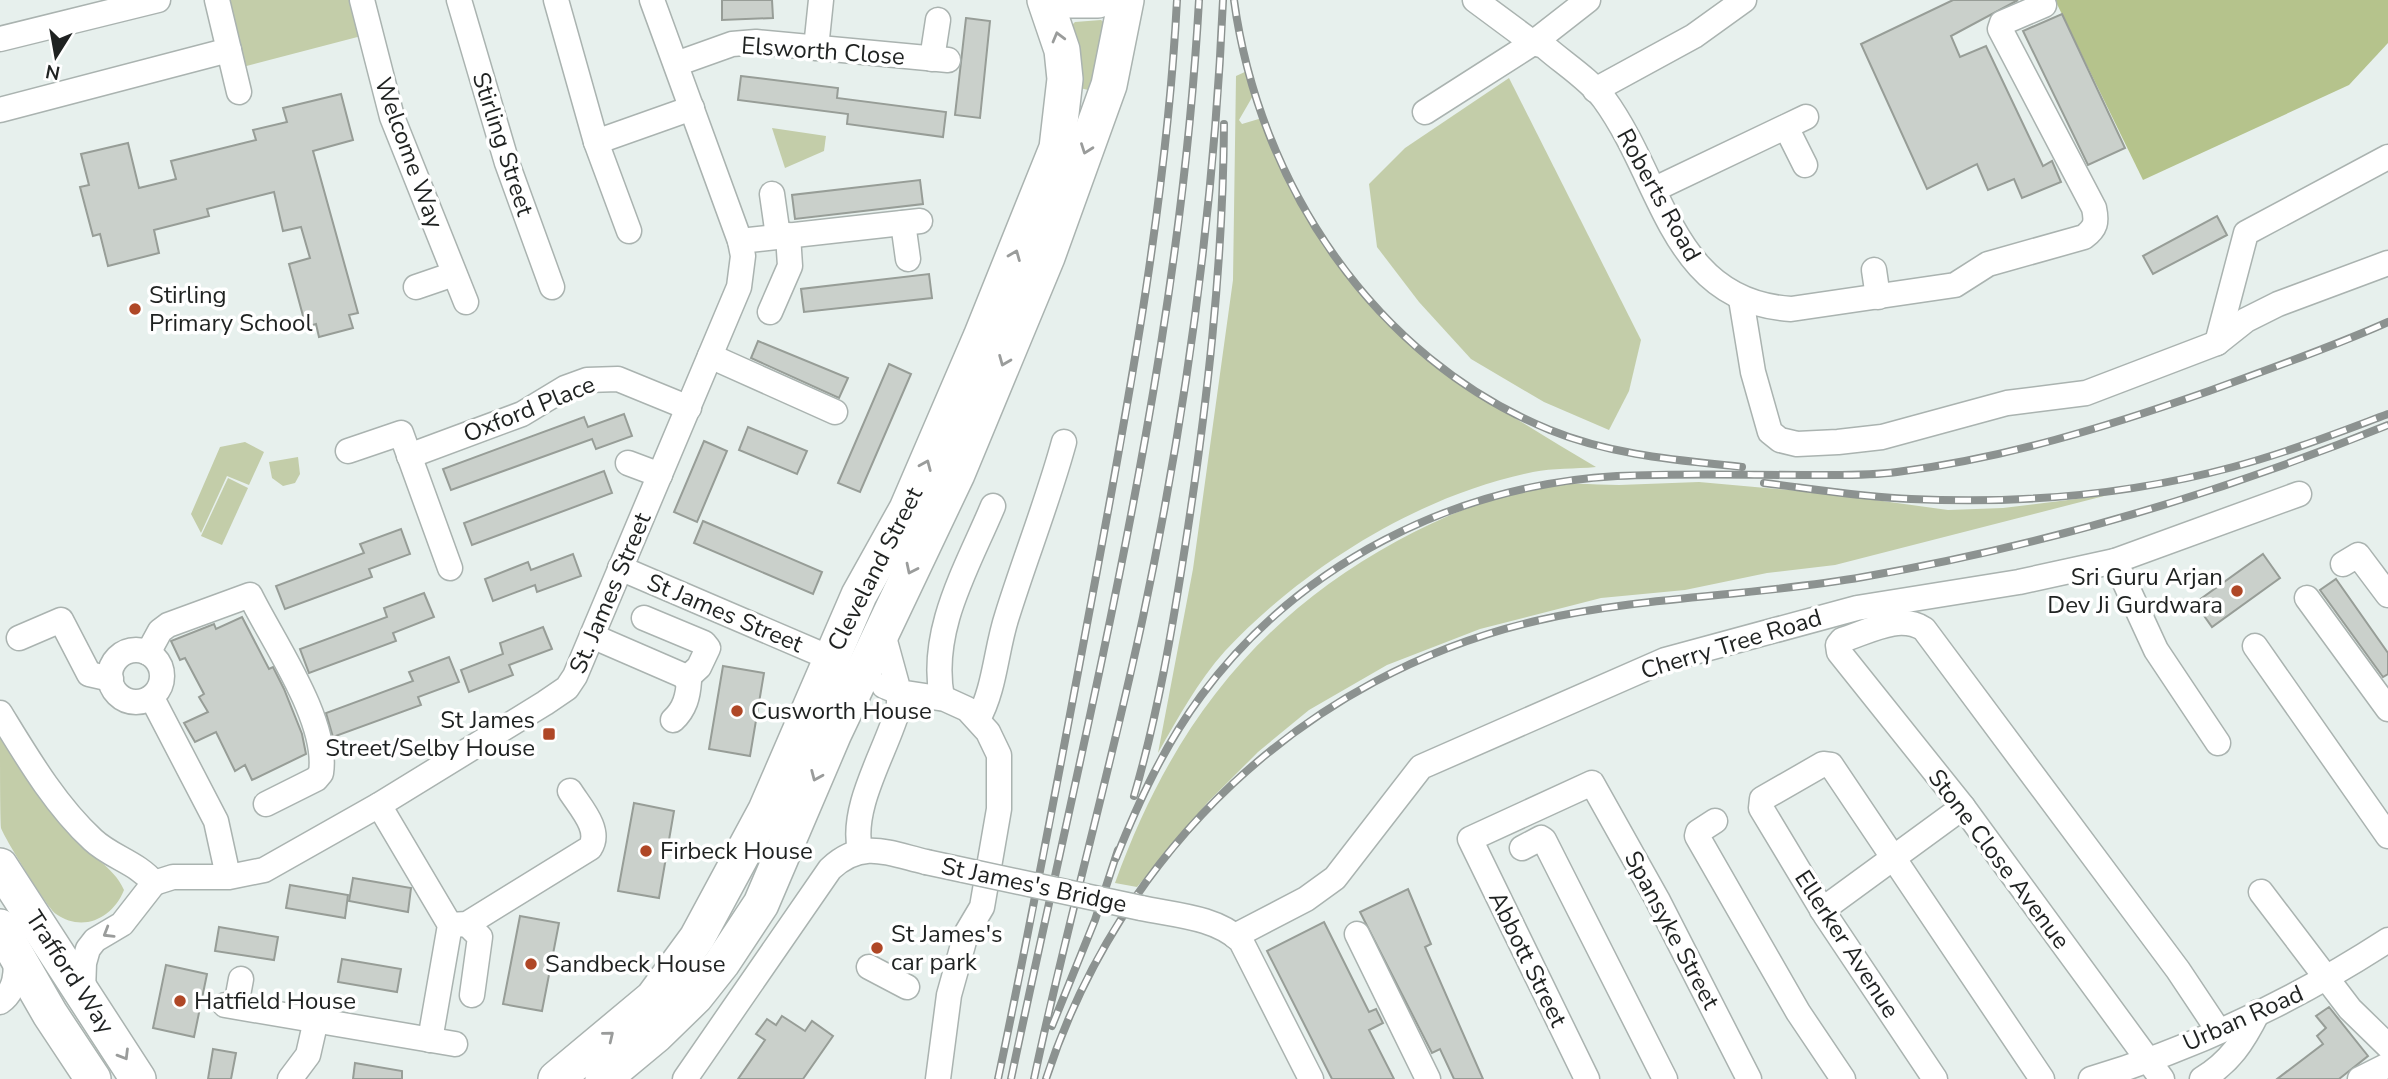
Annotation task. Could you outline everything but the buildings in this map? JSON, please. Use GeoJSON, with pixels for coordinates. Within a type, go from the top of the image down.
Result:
{"type":"FeatureCollection","features":[{"type":"Feature","properties":{"kind":"highway","name":"Cleveland Street"},"geometry":{"type":"LineString","coordinates":[[556,1079],[644,1006],[683,960],[760,822],[859,595],[906,509],[981,337],[1057,148],[1065,79],[1062,50],[1045,0]]}},
{"type":"Feature","properties":{"kind":"highway"},"geometry":{"type":"LineString","coordinates":[[1066,0],[1098,0]]}},
{"type":"Feature","properties":{"kind":"highway","name":"Cleveland Street"},"geometry":{"type":"LineString","coordinates":[[603,1079],[656,1035],[695,997],[747,929],[761,904],[882,630],[957,474],[1047,257],[1109,85],[1126,0]]}},
{"type":"Feature","properties":{"kind":"highway","name":"Trafford Way"},"geometry":{"type":"LineString","coordinates":[[0,866],[138,1079]]}},
{"type":"Feature","properties":{"kind":"highway","name":"Trafford Way"},"geometry":{"type":"LineString","coordinates":[[8,940],[50,1014],[91,1078]]}},
{"type":"Feature","properties":{"kind":"street"},"geometry":{"type":"LineString","coordinates":[[0,39],[158,0]]}},
{"type":"Feature","properties":{"kind":"street"},"geometry":{"type":"LineString","coordinates":[[216,0],[237,84]]}},
{"type":"Feature","properties":{"kind":"street","name":"Welcome Way"},"geometry":{"type":"LineString","coordinates":[[362,0],[392,117],[466,302]]}},
{"type":"Feature","properties":{"kind":"street","name":"Stirling Street"},"geometry":{"type":"LineString","coordinates":[[460,0],[507,163],[552,287]]}},
{"type":"Feature","properties":{"kind":"street"},"geometry":{"type":"LineString","coordinates":[[556,0],[600,153],[629,231]]}},
{"type":"Feature","properties":{"kind":"street","name":"St. James Street"},"geometry":{"type":"LineString","coordinates":[[154,883],[173,877],[228,876],[264,870],[379,805],[567,688],[592,636],[739,287],[743,256],[652,0]]}},
{"type":"Feature","properties":{"kind":"street"},"geometry":{"type":"LineString","coordinates":[[816,48],[821,0]]}},
{"type":"Feature","properties":{"kind":"street","name":"Roberts Road"},"geometry":{"type":"LineString","coordinates":[[1475,0],[1533,43],[1544,46],[1595,90],[1629,137],[1687,254],[1721,288],[1741,299],[1765,307],[1791,309],[1955,285],[1988,264],[2084,237],[2094,229],[2094,208],[2000,29],[2002,23],[2044,5]]}},
{"type":"Feature","properties":{"kind":"street"},"geometry":{"type":"LineString","coordinates":[[1595,90],[1694,36],[1741,1]]}},
{"type":"Feature","properties":{"kind":"street"},"geometry":{"type":"LineString","coordinates":[[1425,112],[1533,43],[1579,3]]}},
{"type":"Feature","properties":{"kind":"street","name":"Elsworth Close"},"geometry":{"type":"LineString","coordinates":[[676,64],[732,44],[756,42],[940,59],[938,20]]}},
{"type":"Feature","properties":{"kind":"street"},"geometry":{"type":"LineString","coordinates":[[0,110],[229,50]]}},
{"type":"Feature","properties":{"kind":"street"},"geometry":{"type":"LineString","coordinates":[[600,153],[692,108]]}},
{"type":"Feature","properties":{"kind":"street"},"geometry":{"type":"LineString","coordinates":[[1655,189],[1796,122],[1805,164]]}},
{"type":"Feature","properties":{"kind":"street"},"geometry":{"type":"LineString","coordinates":[[2217,343],[2246,233],[2388,157]]}},
{"type":"Feature","properties":{"kind":"street"},"geometry":{"type":"LineString","coordinates":[[770,312],[790,266],[772,194]]}},
{"type":"Feature","properties":{"kind":"street"},"geometry":{"type":"LineString","coordinates":[[740,242],[912,222],[908,259]]}},
{"type":"Feature","properties":{"kind":"street"},"geometry":{"type":"LineString","coordinates":[[1741,299],[1753,372],[1766,423],[1774,436],[1797,444],[1882,437],[2007,403],[2086,393],[2217,343],[2246,320],[2278,304],[2388,263]]}},
{"type":"Feature","properties":{"kind":"street"},"geometry":{"type":"LineString","coordinates":[[1874,270],[1878,297]]}},
{"type":"Feature","properties":{"kind":"street"},"geometry":{"type":"LineString","coordinates":[[416,287],[454,274]]}},
{"type":"Feature","properties":{"kind":"street"},"geometry":{"type":"LineString","coordinates":[[710,356],[835,412]]}},
{"type":"Feature","properties":{"kind":"street","name":"Oxford Place"},"geometry":{"type":"LineString","coordinates":[[348,451],[405,445],[523,414],[565,388],[587,380],[618,379],[689,408]]}},
{"type":"Feature","properties":{"kind":"street"},"geometry":{"type":"LineString","coordinates":[[978,719],[988,698],[1007,614],[1040,524],[1064,442]]}},
{"type":"Feature","properties":{"kind":"street"},"geometry":{"type":"LineString","coordinates":[[405,445],[450,568]]}},
{"type":"Feature","properties":{"kind":"street"},"geometry":{"type":"LineString","coordinates":[[628,463],[660,475]]}},
{"type":"Feature","properties":{"kind":"street","name":"Cherry Tree Road"},"geometry":{"type":"LineString","coordinates":[[1235,936],[1306,899],[1335,878],[1421,767],[1642,669],[1677,656],[1857,608],[2018,582],[2115,561],[2300,494]]}},
{"type":"Feature","properties":{"kind":"street"},"geometry":{"type":"LineString","coordinates":[[942,698],[939,661],[946,615],[993,506]]}},
{"type":"Feature","properties":{"kind":"street"},"geometry":{"type":"LineString","coordinates":[[2343,565],[2358,555],[2388,595]]}},
{"type":"Feature","properties":{"kind":"street"},"geometry":{"type":"LineString","coordinates":[[2115,561],[2156,650],[2218,743]]}},
{"type":"Feature","properties":{"kind":"street","name":"St James Street"},"geometry":{"type":"LineString","coordinates":[[620,568],[830,658]]}},
{"type":"Feature","properties":{"kind":"street"},"geometry":{"type":"LineString","coordinates":[[148,653],[160,631],[168,625],[250,595],[290,669],[321,741],[322,751],[321,773],[316,779],[266,804]]}},
{"type":"Feature","properties":{"kind":"street"},"geometry":{"type":"LineString","coordinates":[[2307,598],[2388,709]]}},
{"type":"Feature","properties":{"kind":"street"},"geometry":{"type":"LineString","coordinates":[[645,618],[704,643],[708,648],[699,667],[686,679]]}},
{"type":"Feature","properties":{"kind":"street"},"geometry":{"type":"LineString","coordinates":[[19,638],[61,620],[89,674],[111,679]]}},
{"type":"Feature","properties":{"kind":"street","name":"Stone Close Avenue"},"geometry":{"type":"LineString","coordinates":[[2155,1070],[1963,807],[1839,652],[1838,645],[1842,640],[1901,621],[1912,621],[1924,629],[2178,970],[2218,1030]]}},
{"type":"Feature","properties":{"kind":"street"},"geometry":{"type":"LineString","coordinates":[[685,1079],[830,869],[843,856],[860,850],[856,835],[859,815],[899,706],[899,692],[882,630]]}},
{"type":"Feature","properties":{"kind":"street"},"geometry":{"type":"LineString","coordinates":[[592,636],[686,679]]}},
{"type":"Feature","properties":{"kind":"street"},"geometry":{"type":"LineString","coordinates":[[2255,646],[2388,836]]}},
{"type":"Feature","properties":{"kind":"street"},"geometry":{"type":"LineString","coordinates":[[132,650],[148,653],[155,659],[162,673],[161,682],[152,698],[136,702],[127,700],[116,691],[111,679],[115,662],[124,653],[132,650]]}},
{"type":"Feature","properties":{"kind":"street"},"geometry":{"type":"LineString","coordinates":[[812,703],[841,673],[852,671],[899,692],[942,698],[967,709],[978,719],[999,755],[999,809],[982,907],[966,934],[950,995],[938,1079]]}},
{"type":"Feature","properties":{"kind":"street"},"geometry":{"type":"LineString","coordinates":[[673,720],[685,702],[689,690],[686,679]]}},
{"type":"Feature","properties":{"kind":"street"},"geometry":{"type":"LineString","coordinates":[[152,698],[216,821],[228,876]]}},
{"type":"Feature","properties":{"kind":"street"},"geometry":{"type":"LineString","coordinates":[[0,713],[83,831],[98,845],[147,875],[154,883],[122,924],[95,940],[88,949],[84,963],[83,991]]}},
{"type":"Feature","properties":{"kind":"street","name":"Ellerker Avenue"},"geometry":{"type":"LineString","coordinates":[[1895,859],[1831,765],[1823,764],[1762,799],[1761,808],[1822,911],[1935,1079]]}},
{"type":"Feature","properties":{"kind":"street","name":"Spansyke Street"},"geometry":{"type":"LineString","coordinates":[[1470,839],[1592,783],[1663,910],[1749,1079]]}},
{"type":"Feature","properties":{"kind":"street"},"geometry":{"type":"LineString","coordinates":[[430,1040],[459,924],[590,848],[594,835],[592,828],[570,791]]}},
{"type":"Feature","properties":{"kind":"street"},"geometry":{"type":"LineString","coordinates":[[379,805],[459,924],[480,937],[472,995]]}},
{"type":"Feature","properties":{"kind":"street"},"geometry":{"type":"LineString","coordinates":[[1822,911],[1963,807]]}},
{"type":"Feature","properties":{"kind":"street"},"geometry":{"type":"LineString","coordinates":[[1715,821],[1698,832],[1697,836],[1798,1012],[1843,1079]]}},
{"type":"Feature","properties":{"kind":"street"},"geometry":{"type":"LineString","coordinates":[[1522,848],[1541,838],[1544,840],[1665,1079]]}},
{"type":"Feature","properties":{"kind":"street","name":"Abbott Street"},"geometry":{"type":"LineString","coordinates":[[1470,839],[1587,1079]]}},
{"type":"Feature","properties":{"kind":"street","name":"St James's Bridge"},"geometry":{"type":"LineString","coordinates":[[860,850],[880,851],[1208,923],[1235,936]]}},
{"type":"Feature","properties":{"kind":"street"},"geometry":{"type":"LineString","coordinates":[[1895,859],[2042,1079]]}},
{"type":"Feature","properties":{"kind":"street"},"geometry":{"type":"LineString","coordinates":[[2261,892],[2350,1009],[2386,1041]]}},
{"type":"Feature","properties":{"kind":"street"},"geometry":{"type":"LineString","coordinates":[[1357,934],[1427,1079]]}},
{"type":"Feature","properties":{"kind":"street"},"geometry":{"type":"LineString","coordinates":[[1235,936],[1311,1079]]}},
{"type":"Feature","properties":{"kind":"street"},"geometry":{"type":"LineString","coordinates":[[0,1003],[10,993],[15,981],[8,940]]}},
{"type":"Feature","properties":{"kind":"street","name":"Urban Road"},"geometry":{"type":"LineString","coordinates":[[2091,1079],[2155,1070],[2218,1030],[2327,980],[2388,940]]}},
{"type":"Feature","properties":{"kind":"street"},"geometry":{"type":"LineString","coordinates":[[869,967],[907,986]]}},
{"type":"Feature","properties":{"kind":"street"},"geometry":{"type":"LineString","coordinates":[[242,979],[230,1005],[455,1044]]}},
{"type":"Feature","properties":{"kind":"street"},"geometry":{"type":"LineString","coordinates":[[0,1003],[25,1002],[50,1014]]}},
{"type":"Feature","properties":{"kind":"street"},"geometry":{"type":"LineString","coordinates":[[2202,1079],[2223,1066],[2234,1054],[2258,1012]]}},
{"type":"Feature","properties":{"kind":"street"},"geometry":{"type":"LineString","coordinates":[[290,1079],[308,1055],[316,1020]]}},
{"type":"Feature","properties":{"kind":"street"},"geometry":{"type":"LineString","coordinates":[[2360,1079],[2388,1065]]}},
{"type":"Feature","properties":{"kind":"green space"},"geometry":{"type":"Polygon","coordinates":[[[217,0],[362,0],[369,34],[235,69],[217,0]]]}},
{"type":"Feature","properties":{"kind":"green space"},"geometry":{"type":"Polygon","coordinates":[[[2055,0],[2388,0],[2388,43],[2349,85],[2143,180],[2055,0]]]}},
{"type":"Feature","properties":{"kind":"green space"},"geometry":{"type":"Polygon","coordinates":[[[1101,20],[1108,26],[1088,90],[1076,87],[1070,27],[1075,22],[1101,20]]]}},
{"type":"Feature","properties":{"kind":"green space"},"geometry":{"type":"Polygon","coordinates":[[[1247,71],[1254,94],[1239,120],[1242,124],[1262,118],[1296,190],[1323,237],[1369,301],[1420,350],[1448,372],[1505,412],[1596,467],[1533,472],[1448,498],[1406,517],[1327,564],[1256,620],[1225,651],[1197,687],[1158,753],[1193,569],[1233,280],[1236,76],[1247,71]]]}},
{"type":"Feature","properties":{"kind":"green space"},"geometry":{"type":"Polygon","coordinates":[[[1509,78],[1641,340],[1629,391],[1609,430],[1544,402],[1471,359],[1419,302],[1377,247],[1369,184],[1405,148],[1509,78]]]}},
{"type":"Feature","properties":{"kind":"green space"},"geometry":{"type":"Polygon","coordinates":[[[772,128],[826,136],[824,151],[785,168],[772,128]]]}},
{"type":"Feature","properties":{"kind":"green space"},"geometry":{"type":"Polygon","coordinates":[[[245,442],[264,452],[249,485],[227,476],[201,533],[191,514],[220,447],[245,442]]]}},
{"type":"Feature","properties":{"kind":"green space"},"geometry":{"type":"Polygon","coordinates":[[[298,457],[300,474],[295,483],[283,486],[272,478],[269,462],[298,457]]]}},
{"type":"Feature","properties":{"kind":"green space"},"geometry":{"type":"Polygon","coordinates":[[[228,478],[248,488],[222,545],[201,536],[228,478]]]}},
{"type":"Feature","properties":{"kind":"green space"},"geometry":{"type":"Polygon","coordinates":[[[1699,482],[1824,493],[1948,510],[2003,508],[2108,495],[1835,565],[1767,573],[1685,590],[1601,598],[1480,629],[1387,665],[1309,710],[1258,752],[1208,802],[1137,887],[1115,883],[1137,828],[1190,729],[1223,685],[1259,644],[1300,606],[1346,572],[1397,541],[1437,521],[1500,497],[1566,484],[1699,482]]]}},
{"type":"Feature","properties":{"kind":"green space"},"geometry":{"type":"Polygon","coordinates":[[[0,737],[69,833],[119,881],[124,890],[113,908],[105,915],[96,920],[76,922],[56,914],[10,845],[1,828],[0,737]]]}},
{"type":"Feature","properties":{"kind":"railway"},"geometry":{"type":"LineString","coordinates":[[998,1079],[1061,762],[1135,358],[1157,215],[1177,0]]}},
{"type":"Feature","properties":{"kind":"railway"},"geometry":{"type":"LineString","coordinates":[[1011,1079],[1126,543],[1151,408],[1172,273],[1188,137],[1199,0]]}},
{"type":"Feature","properties":{"kind":"railway"},"geometry":{"type":"LineString","coordinates":[[1034,1079],[1130,675],[1172,464],[1205,233],[1223,0]]}},
{"type":"Feature","properties":{"kind":"railway"},"geometry":{"type":"LineString","coordinates":[[1234,0],[1248,68],[1269,135],[1299,198],[1335,257],[1379,311],[1430,358],[1487,398],[1550,430],[1620,451],[1742,467]]}},
{"type":"Feature","properties":{"kind":"railway"},"geometry":{"type":"LineString","coordinates":[[1134,796],[1169,641],[1200,441],[1217,283],[1224,124]]}},
{"type":"Feature","properties":{"kind":"railway"},"geometry":{"type":"LineString","coordinates":[[1116,858],[1143,795],[1175,734],[1201,696],[1240,649],[1284,607],[1333,571],[1385,540],[1440,515],[1497,496],[1557,483],[1617,476],[1864,475],[1977,458],[2055,440],[2170,404],[2299,358],[2388,322]]}},
{"type":"Feature","properties":{"kind":"railway"},"geometry":{"type":"LineString","coordinates":[[1764,483],[1856,495],[1951,500],[2032,498],[2114,491],[2233,467],[2388,414]]}},
{"type":"Feature","properties":{"kind":"railway"},"geometry":{"type":"LineString","coordinates":[[1046,1079],[1079,996],[1121,919],[1173,848],[1233,784],[1300,728],[1374,682],[1454,646],[1540,620],[1620,606],[1863,577],[1997,550],[2195,495],[2260,474],[2388,425]]}},
{"type":"Feature","properties":{"kind":"railway"},"geometry":{"type":"LineString","coordinates":[[1052,1026],[1095,920],[1118,850]]}},
{"type":"Feature","properties":{"kind":"place","name":"Stirling Primary School"},"geometry":{"type":"Point","coordinates":[135,309]}},
{"type":"Feature","properties":{"kind":"place","name":"Sri Guru Arjan Dev Ji Gurdwara"},"geometry":{"type":"Point","coordinates":[2237,591]}},
{"type":"Feature","properties":{"kind":"place","name":"Cusworth House"},"geometry":{"type":"Point","coordinates":[737,711]}},
{"type":"Feature","properties":{"kind":"place","name":"St James Street/Selby House"},"geometry":{"type":"Point","coordinates":[549,734]}},
{"type":"Feature","properties":{"kind":"place","name":"Firbeck House"},"geometry":{"type":"Point","coordinates":[646,851]}},
{"type":"Feature","properties":{"kind":"place","name":"St James's car park"},"geometry":{"type":"Point","coordinates":[877,948]}},
{"type":"Feature","properties":{"kind":"place","name":"Sandbeck House"},"geometry":{"type":"Point","coordinates":[531,964]}},
{"type":"Feature","properties":{"kind":"place","name":"Hatfield House"},"geometry":{"type":"Point","coordinates":[180,1001]}}]}
